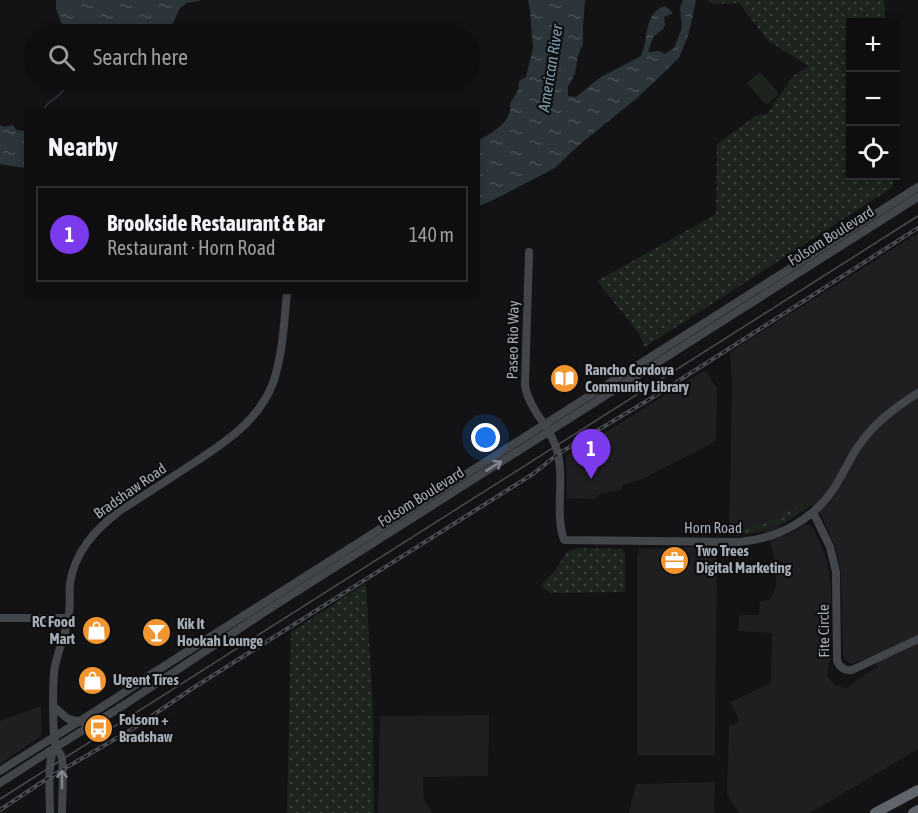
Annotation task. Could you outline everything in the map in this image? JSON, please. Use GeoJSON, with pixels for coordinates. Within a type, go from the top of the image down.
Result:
{"type":"FeatureCollection","features":[{"type":"Feature","properties":{"kind":"highway"},"geometry":{"type":"LineString","coordinates":[[875,813],[918,790]]}},
{"type":"Feature","properties":{"kind":"highway"},"geometry":{"type":"LineString","coordinates":[[913,813],[918,810]]}},
{"type":"Feature","properties":{"kind":"main road","name":"Folsom Boulevard"},"geometry":{"type":"LineString","coordinates":[[0,783],[420,513],[637,365],[918,187]]}},
{"type":"Feature","properties":{"kind":"main road","name":"Folsom Boulevard"},"geometry":{"type":"LineString","coordinates":[[0,771],[54,736],[81,722],[147,677],[453,482],[610,392],[918,197]]}},
{"type":"Feature","properties":{"kind":"main road","name":"Paseo Rio Way"},"geometry":{"type":"LineString","coordinates":[[529,252],[525,385],[528,399],[546,428]]}},
{"type":"Feature","properties":{"kind":"main road","name":"Bradshaw Road"},"geometry":{"type":"LineString","coordinates":[[62,813],[62,755],[56,747],[54,736],[54,675],[69,618],[69,592],[73,570],[91,536],[118,512],[228,441],[245,426],[262,405],[272,385],[280,359],[287,294]]}},
{"type":"Feature","properties":{"kind":"main road"},"geometry":{"type":"LineString","coordinates":[[683,346],[689,337],[713,322],[713,317]]}},
{"type":"Feature","properties":{"kind":"main road"},"geometry":{"type":"LineString","coordinates":[[610,392],[612,388],[632,375],[637,365]]}},
{"type":"Feature","properties":{"kind":"main road","name":"Horn Road"},"geometry":{"type":"LineString","coordinates":[[546,428],[556,446],[560,464],[560,530],[564,540],[746,542],[777,534],[799,523],[813,512],[830,495],[869,432],[918,393]]}},
{"type":"Feature","properties":{"kind":"main road"},"geometry":{"type":"LineString","coordinates":[[420,513],[421,508],[447,492],[453,482]]}},
{"type":"Feature","properties":{"kind":"main road","name":"Fite Circle"},"geometry":{"type":"LineString","coordinates":[[813,512],[830,547],[836,573],[837,660],[839,665],[846,670],[852,670],[918,639]]}},
{"type":"Feature","properties":{"kind":"main road"},"geometry":{"type":"LineString","coordinates":[[0,618],[69,618]]}},
{"type":"Feature","properties":{"kind":"main road"},"geometry":{"type":"LineString","coordinates":[[54,707],[68,719],[81,722]]}},
{"type":"Feature","properties":{"kind":"main road","name":"Bradshaw Road"},"geometry":{"type":"LineString","coordinates":[[51,813],[50,755],[56,747]]}},
{"type":"Feature","properties":{"kind":"main road"},"geometry":{"type":"LineString","coordinates":[[29,765],[40,765],[46,770],[49,778]]}},
{"type":"Feature","properties":{"kind":"shaded area"},"geometry":{"type":"Polygon","coordinates":[[[707,0],[884,0],[885,18],[846,18],[846,180],[893,180],[893,187],[645,347],[638,332],[597,281],[716,214],[717,144],[757,115],[767,114],[793,76],[809,66],[768,41],[739,3],[715,4],[707,0]]]}},
{"type":"Feature","properties":{"kind":"shaded area"},"geometry":{"type":"Polygon","coordinates":[[[760,72],[779,94],[766,105],[747,83],[760,72]]]}},
{"type":"Feature","properties":{"kind":"shaded area"},"geometry":{"type":"Polygon","coordinates":[[[918,233],[918,749],[810,813],[739,813],[727,794],[729,726],[740,721],[730,702],[771,683],[772,633],[738,631],[739,615],[759,615],[760,601],[770,599],[776,588],[776,567],[765,531],[729,536],[732,382],[730,352],[918,233]],[[811,505],[780,526],[785,536],[809,525],[813,527],[819,541],[827,561],[831,587],[831,660],[827,676],[834,684],[847,688],[877,667],[872,656],[852,664],[843,656],[841,574],[836,548],[821,515],[811,505]]]}},
{"type":"Feature","properties":{"kind":"shaded area"},"geometry":{"type":"Polygon","coordinates":[[[705,370],[717,388],[716,441],[642,479],[623,485],[621,490],[600,494],[593,499],[567,498],[566,455],[705,370]]]}},
{"type":"Feature","properties":{"kind":"shaded area"},"geometry":{"type":"Polygon","coordinates":[[[802,503],[805,507],[775,525],[742,534],[740,531],[739,523],[741,523],[741,528],[765,522],[802,503]]]}},
{"type":"Feature","properties":{"kind":"shaded area"},"geometry":{"type":"Polygon","coordinates":[[[712,547],[717,550],[715,755],[637,755],[637,557],[639,549],[712,547]]]}},
{"type":"Feature","properties":{"kind":"shaded area"},"geometry":{"type":"Polygon","coordinates":[[[578,548],[621,549],[625,553],[625,592],[551,593],[540,586],[554,572],[567,552],[578,548]]]}},
{"type":"Feature","properties":{"kind":"shaded area"},"geometry":{"type":"Polygon","coordinates":[[[366,583],[373,713],[374,813],[287,813],[291,632],[366,583]]]}},
{"type":"Feature","properties":{"kind":"shaded area"},"geometry":{"type":"Polygon","coordinates":[[[41,706],[41,736],[0,764],[0,721],[41,706]]]}},
{"type":"Feature","properties":{"kind":"shaded area"},"geometry":{"type":"Polygon","coordinates":[[[489,715],[488,776],[423,777],[424,799],[432,813],[378,813],[380,716],[489,715]]]}},
{"type":"Feature","properties":{"kind":"shaded area"},"geometry":{"type":"Polygon","coordinates":[[[715,782],[714,813],[629,813],[636,784],[715,782]]]}},
{"type":"Feature","properties":{"kind":"water"},"geometry":{"type":"Polygon","coordinates":[[[56,0],[202,0],[187,3],[180,8],[172,24],[62,24],[56,0]]]}},
{"type":"Feature","properties":{"kind":"water","name":"American River"},"geometry":{"type":"Polygon","coordinates":[[[528,0],[585,0],[583,44],[578,55],[575,74],[568,87],[568,96],[576,97],[601,77],[641,56],[650,20],[658,9],[665,6],[673,13],[664,17],[665,25],[653,37],[648,52],[659,51],[665,54],[674,48],[682,28],[680,8],[683,0],[696,0],[689,33],[679,58],[637,98],[579,145],[555,168],[480,206],[480,139],[505,121],[510,104],[519,88],[519,81],[526,77],[533,48],[528,0]]]}},
{"type":"Feature","properties":{"kind":"water"},"geometry":{"type":"Polygon","coordinates":[[[0,125],[5,127],[13,125],[16,130],[24,131],[24,168],[0,164],[0,125]]]}},
{"type":"Feature","properties":{"kind":"waterway"},"geometry":{"type":"LineString","coordinates":[[44,108],[64,90]]}},
{"type":"Feature","properties":{"kind":"tram line"},"geometry":{"type":"LineString","coordinates":[[0,799],[918,216]]}},
{"type":"Feature","properties":{"kind":"railway"},"geometry":{"type":"LineString","coordinates":[[0,810],[45,780],[134,728],[193,688],[533,474],[558,454],[650,399],[918,228]]}},
{"type":"Feature","properties":{"kind":"place","name":"Rancho Cordova Community Library"},"geometry":{"type":"Point","coordinates":[564,379]}},
{"type":"Feature","properties":{"kind":"place","name":"Brookside Restaurant & Bar"},"geometry":{"type":"Point","coordinates":[591,479]}},
{"type":"Feature","properties":{"kind":"place","name":"Two Trees Digital Marketing"},"geometry":{"type":"Point","coordinates":[675,560]}},
{"type":"Feature","properties":{"kind":"place","name":"RC Food Mart"},"geometry":{"type":"Point","coordinates":[96,631]}},
{"type":"Feature","properties":{"kind":"place","name":"Kik It Hookah Lounge"},"geometry":{"type":"Point","coordinates":[156,633]}},
{"type":"Feature","properties":{"kind":"place","name":"Urgent Tires"},"geometry":{"type":"Point","coordinates":[92,680]}},
{"type":"Feature","properties":{"kind":"place","name":"Folsom + Bradshaw"},"geometry":{"type":"Point","coordinates":[98,729]}}]}
